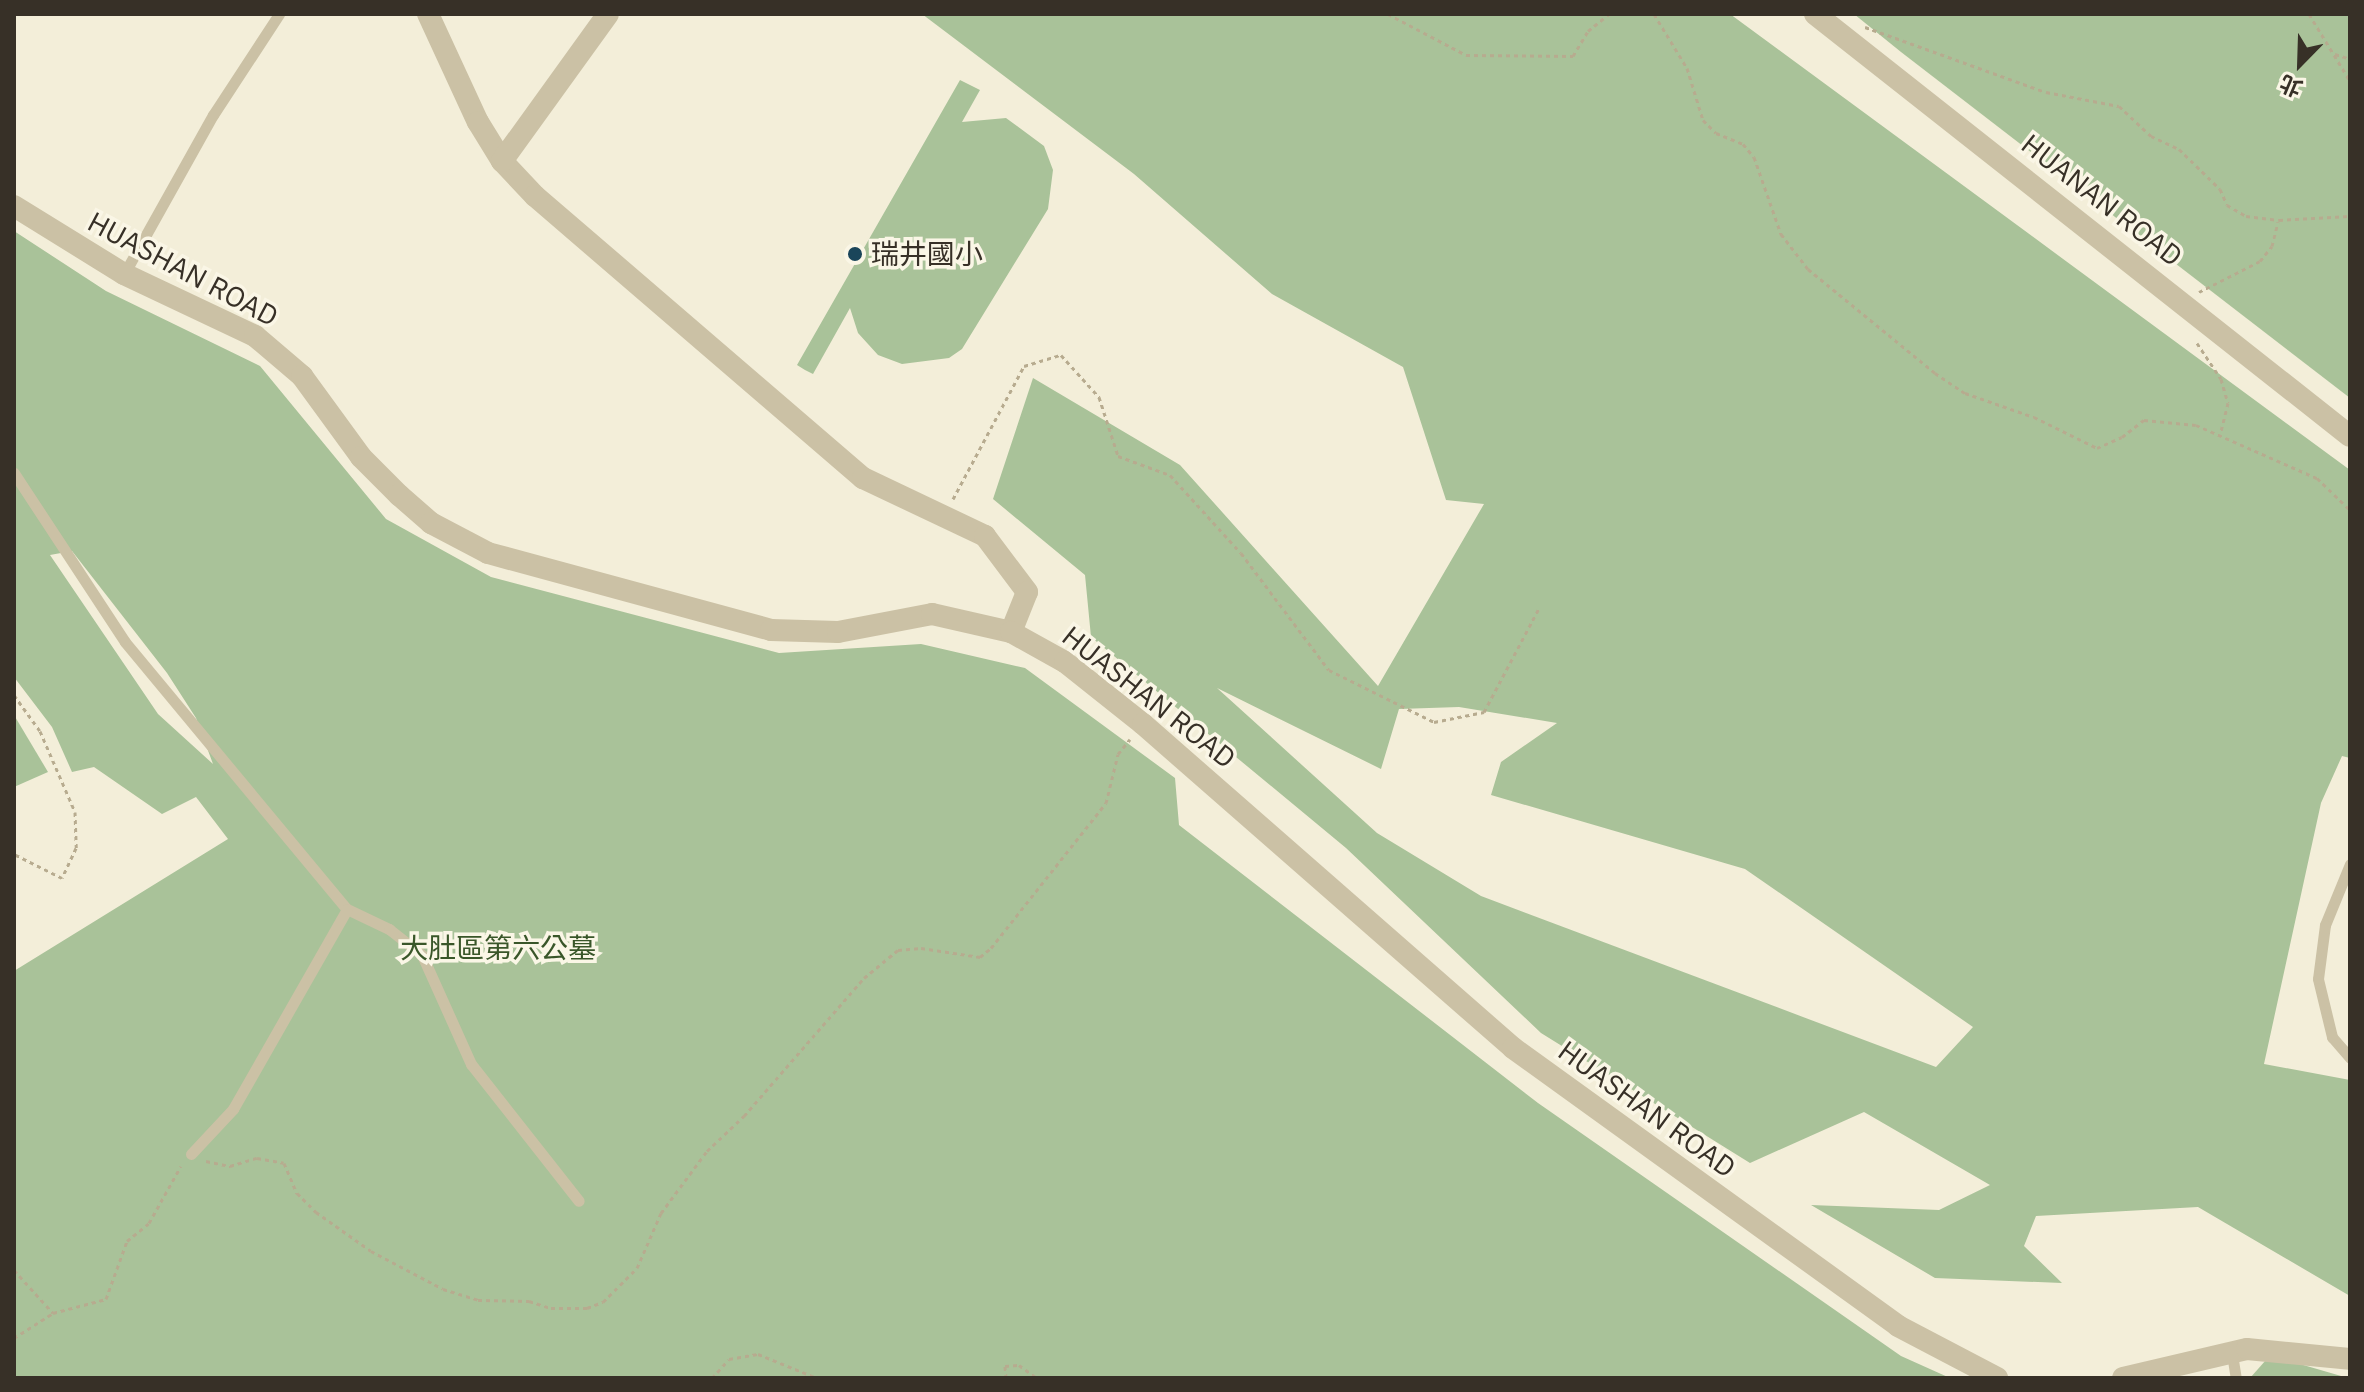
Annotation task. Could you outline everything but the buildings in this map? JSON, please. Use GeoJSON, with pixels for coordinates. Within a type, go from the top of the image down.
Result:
{"type":"FeatureCollection","features":[{"type":"Feature","properties":{"kind":"street"},"geometry":{"type":"LineString","coordinates":[[428,14],[502,161],[535,196],[863,478],[985,536],[1027,592],[1011,632]]}},
{"type":"Feature","properties":{"kind":"street"},"geometry":{"type":"LineString","coordinates":[[502,161],[608,14]]}},
{"type":"Feature","properties":{"kind":"street","name":"HUANAN ROAD"},"geometry":{"type":"LineString","coordinates":[[1815,14],[2350,436]]}},
{"type":"Feature","properties":{"kind":"street","name":"HUASHAN ROAD"},"geometry":{"type":"LineString","coordinates":[[14,206],[124,274],[255,336],[302,376],[361,457],[399,495],[431,523],[488,553],[771,630],[838,632],[932,614],[1011,632],[1065,662],[1143,724],[1513,1048],[1898,1326],[1997,1378]]}},
{"type":"Feature","properties":{"kind":"street"},"geometry":{"type":"LineString","coordinates":[[2123,1378],[2232,1354],[2294,1351],[2350,1359]]}},
{"type":"Feature","properties":{"kind":"lane"},"geometry":{"type":"LineString","coordinates":[[124,274],[213,115],[279,14]]}},
{"type":"Feature","properties":{"kind":"lane"},"geometry":{"type":"LineString","coordinates":[[14,473],[125,642],[347,909],[389,929],[422,955],[471,1064],[579,1201]]}},
{"type":"Feature","properties":{"kind":"lane"},"geometry":{"type":"LineString","coordinates":[[2350,864],[2325,925],[2318,979],[2332,1037],[2350,1058]]}},
{"type":"Feature","properties":{"kind":"lane"},"geometry":{"type":"LineString","coordinates":[[191,1154],[233,1109],[347,909]]}},
{"type":"Feature","properties":{"kind":"lane"},"geometry":{"type":"LineString","coordinates":[[2232,1354],[2236,1378]]}},
{"type":"Feature","properties":{"kind":"path"},"geometry":{"type":"LineString","coordinates":[[1388,14],[1466,55],[1573,56],[1588,31],[1609,14]]}},
{"type":"Feature","properties":{"kind":"path"},"geometry":{"type":"LineString","coordinates":[[1654,14],[1687,68],[1703,120],[1716,133],[1743,144],[1754,157],[1781,234],[1808,269],[1935,373],[1965,393],[2097,448],[2122,437],[2144,420],[2196,425],[2317,478],[2350,510]]}},
{"type":"Feature","properties":{"kind":"path"},"geometry":{"type":"LineString","coordinates":[[2309,14],[2350,81]]}},
{"type":"Feature","properties":{"kind":"path"},"geometry":{"type":"LineString","coordinates":[[1862,27],[2046,92],[2119,106],[2151,136],[2179,149],[2220,189],[2227,205],[2246,216],[2279,220],[2350,216]]}},
{"type":"Feature","properties":{"kind":"path"},"geometry":{"type":"LineString","coordinates":[[2335,54],[2350,59]]}},
{"type":"Feature","properties":{"kind":"path"},"geometry":{"type":"LineString","coordinates":[[944,516],[1024,366],[1061,355],[1099,397],[1118,456],[1170,475],[1241,553],[1329,670],[1434,722],[1484,712],[1539,608]]}},
{"type":"Feature","properties":{"kind":"path"},"geometry":{"type":"LineString","coordinates":[[14,695],[40,731],[75,812],[76,848],[62,878],[14,854]]}},
{"type":"Feature","properties":{"kind":"path"},"geometry":{"type":"LineString","coordinates":[[14,1338],[53,1313],[106,1299],[127,1241],[149,1223],[161,1193],[191,1154],[230,1166],[257,1158],[284,1163],[297,1193],[316,1212],[371,1251],[443,1289],[478,1300],[529,1301],[551,1308],[587,1308],[603,1302],[637,1268],[659,1217],[707,1151],[744,1116],[864,978],[898,950],[921,948],[980,957],[991,948],[1106,803],[1118,754],[1143,724]]}},
{"type":"Feature","properties":{"kind":"path"},"geometry":{"type":"LineString","coordinates":[[14,1270],[53,1313]]}},
{"type":"Feature","properties":{"kind":"path"},"geometry":{"type":"LineString","coordinates":[[712,1378],[729,1359],[758,1354],[817,1378]]}},
{"type":"Feature","properties":{"kind":"path"},"geometry":{"type":"LineString","coordinates":[[1006,1378],[1005,1366],[1019,1365],[1037,1378]]}},
{"type":"Feature","properties":{"kind":"green space"},"geometry":{"type":"Polygon","coordinates":[[[922,14],[1730,14],[2350,470],[2350,758],[2342,756],[2321,803],[2264,1064],[2350,1080],[2350,1296],[2198,1207],[2036,1216],[2024,1246],[2062,1283],[1935,1278],[1811,1205],[1939,1210],[1990,1185],[1864,1112],[1750,1163],[1541,1033],[1346,848],[1091,637],[1085,575],[993,499],[1033,378],[1180,465],[1378,686],[1484,504],[1446,500],[1403,367],[1272,294],[1134,174],[922,14]],[[1217,688],[1377,833],[1481,896],[1936,1067],[1973,1027],[1745,869],[1491,795],[1501,762],[1557,723],[1459,707],[1399,709],[1381,769],[1217,688]]]}},
{"type":"Feature","properties":{"kind":"green space"},"geometry":{"type":"Polygon","coordinates":[[[1854,14],[2350,14],[2350,398],[1901,52],[1854,14]]]}},
{"type":"Feature","properties":{"kind":"green space"},"geometry":{"type":"Polygon","coordinates":[[[960,80],[980,90],[962,122],[1006,118],[1044,146],[1053,170],[1048,209],[962,349],[949,358],[902,364],[878,355],[858,333],[850,308],[813,374],[805,370],[797,365],[960,80]]]}},
{"type":"Feature","properties":{"kind":"green space","name":"大肚區第六公墓"},"geometry":{"type":"Polygon","coordinates":[[[14,231],[106,291],[260,366],[386,519],[491,577],[779,653],[921,644],[1025,668],[1175,778],[1179,825],[1538,1103],[1901,1356],[1950,1378],[14,1378],[14,971],[228,839],[196,797],[162,814],[94,767],[72,772],[52,727],[14,677],[14,231]],[[72,551],[50,555],[158,714],[213,764],[196,718],[167,673],[72,551]]]}},
{"type":"Feature","properties":{"kind":"green space"},"geometry":{"type":"Polygon","coordinates":[[[14,715],[48,772],[14,787],[14,715]]]}},
{"type":"Feature","properties":{"kind":"green space"},"geometry":{"type":"Polygon","coordinates":[[[2266,1360],[2293,1362],[2348,1378],[2250,1378],[2266,1360]]]}},
{"type":"Feature","properties":{"kind":"place","name":"瑞井國小"},"geometry":{"type":"Point","coordinates":[855,254]}}]}
